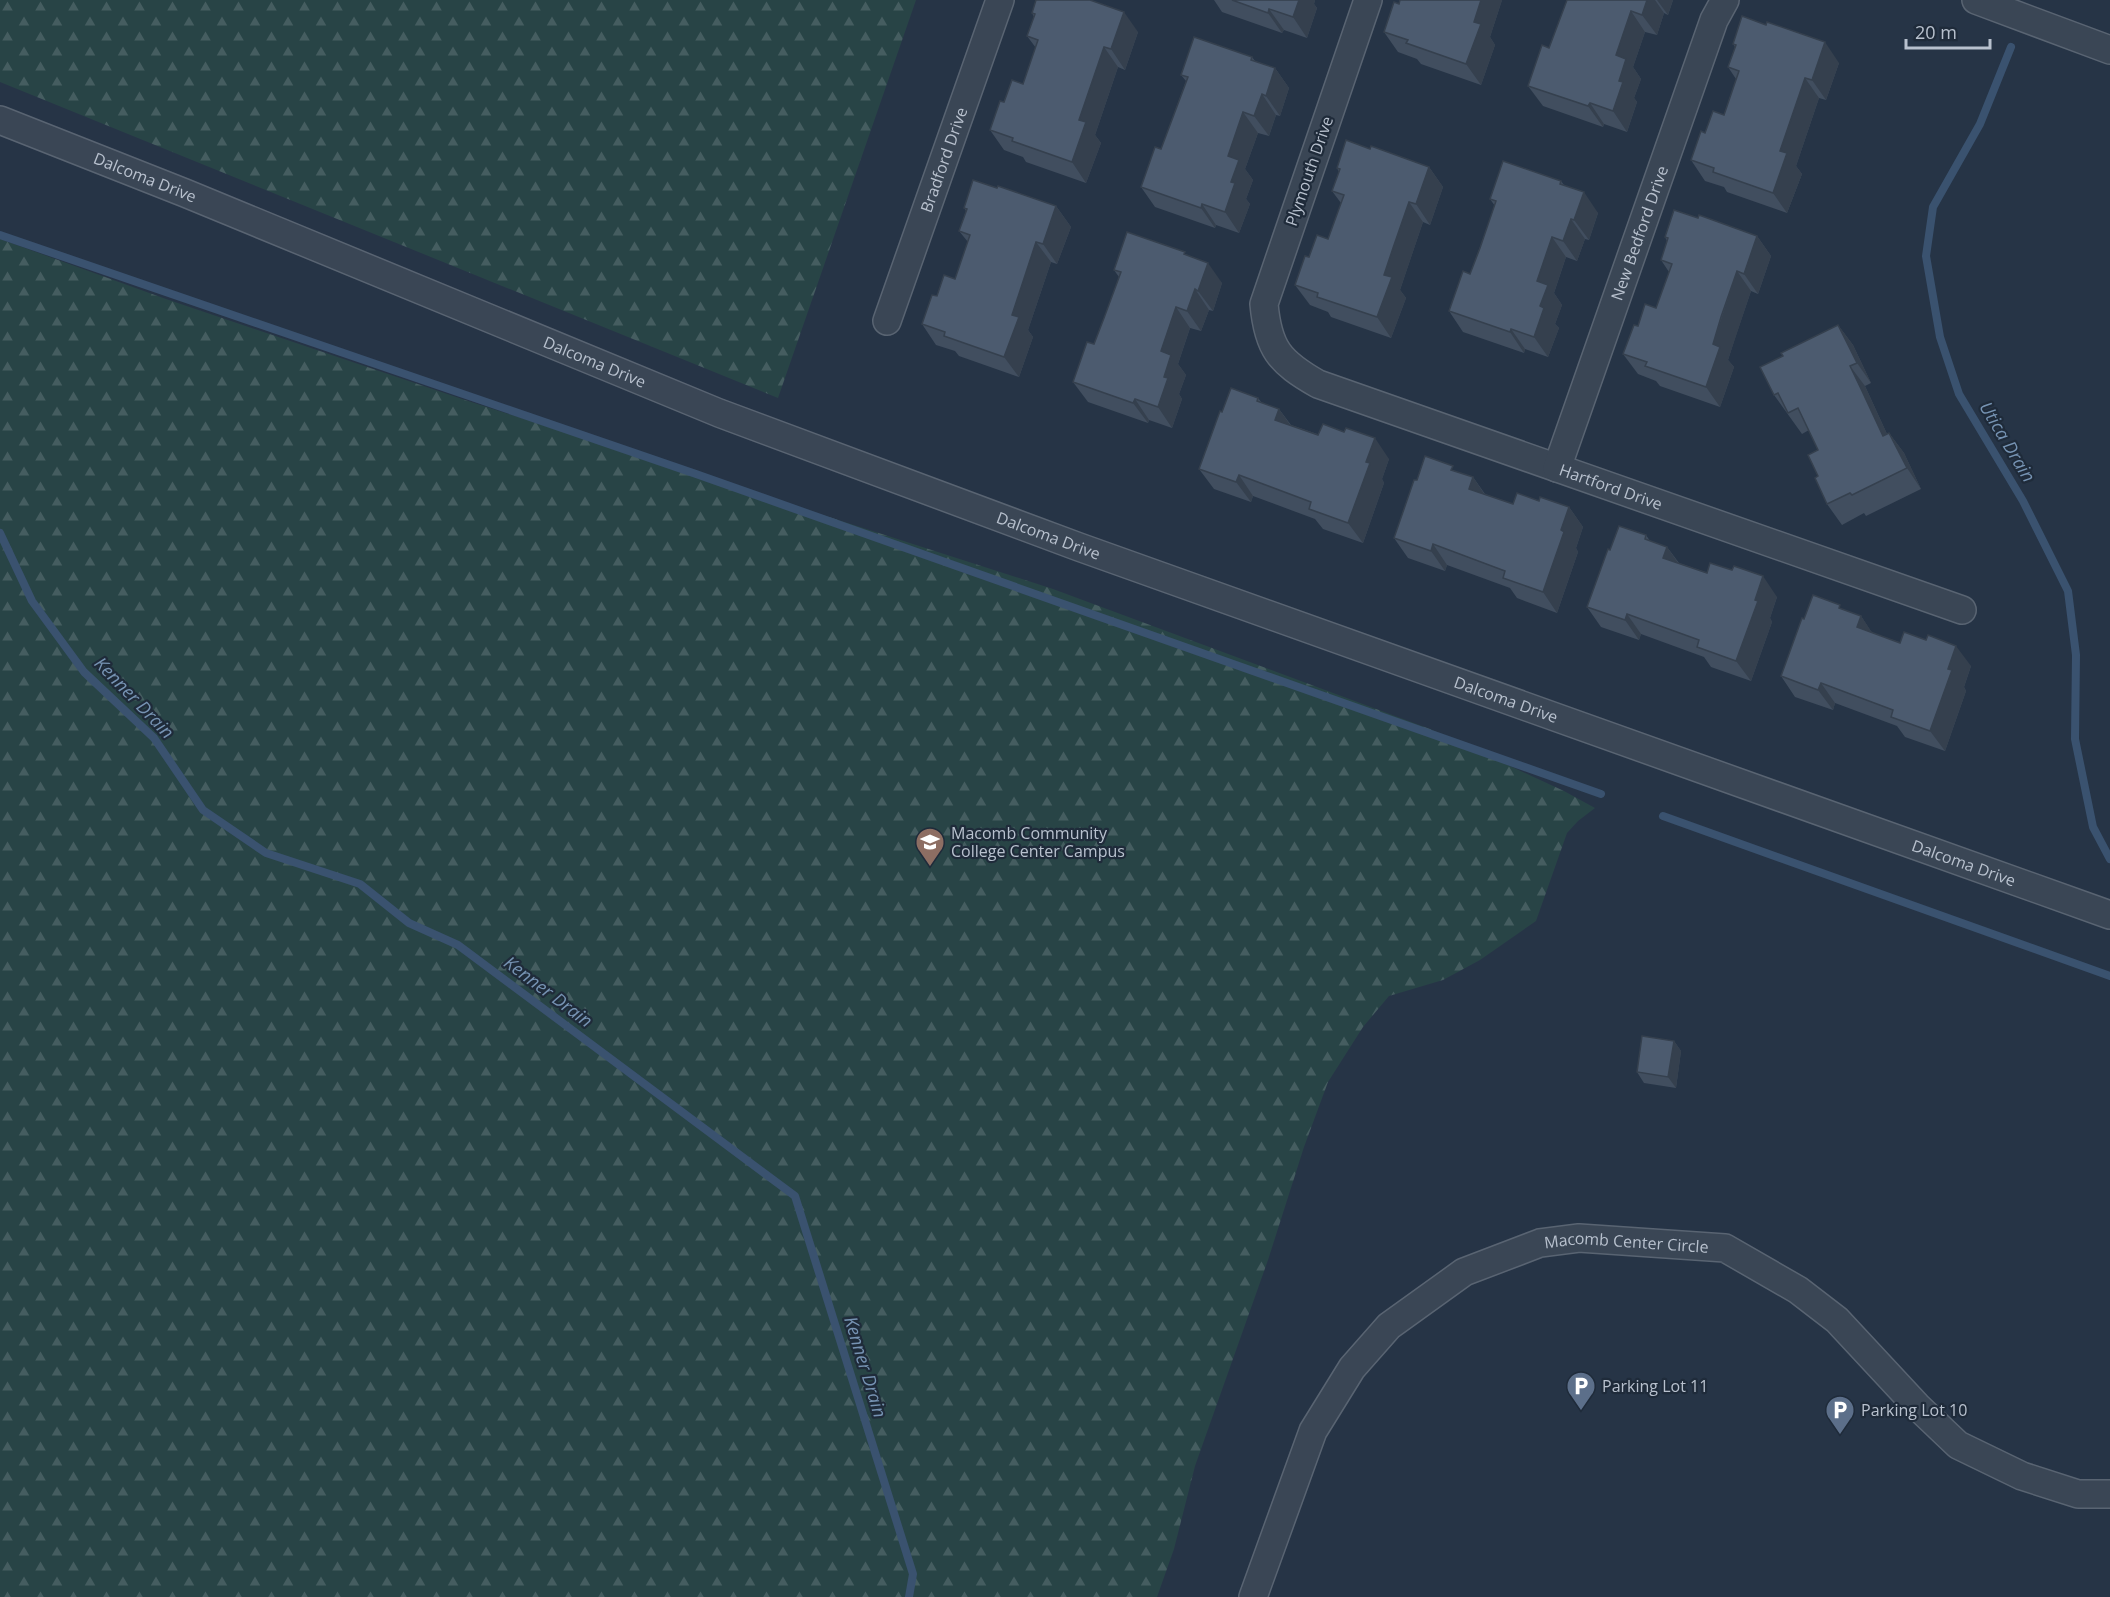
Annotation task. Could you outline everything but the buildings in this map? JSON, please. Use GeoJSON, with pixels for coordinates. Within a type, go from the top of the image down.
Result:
{"type":"FeatureCollection","features":[{"type":"Feature","properties":{"kind":"street","name":"Bradford Drive"},"geometry":{"type":"LineString","coordinates":[[887,321],[1000,0]]}},
{"type":"Feature","properties":{"kind":"street","name":"Plymouth Drive"},"geometry":{"type":"LineString","coordinates":[[1273,344],[1266,327],[1264,303],[1368,0]]}},
{"type":"Feature","properties":{"kind":"street","name":"New Bedford Drive"},"geometry":{"type":"LineString","coordinates":[[1557,468],[1714,20],[1725,0]]}},
{"type":"Feature","properties":{"kind":"street"},"geometry":{"type":"LineString","coordinates":[[1976,0],[2110,50]]}},
{"type":"Feature","properties":{"kind":"street","name":"Dalcoma Drive"},"geometry":{"type":"LineString","coordinates":[[0,120],[185,193],[730,417],[1090,551],[2110,915]]}},
{"type":"Feature","properties":{"kind":"street","name":"Hartford Drive"},"geometry":{"type":"LineString","coordinates":[[1273,344],[1280,358],[1298,373],[1318,384],[1962,610]]}},
{"type":"Feature","properties":{"kind":"street","name":"Macomb Center Circle"},"geometry":{"type":"LineString","coordinates":[[1253,1597],[1313,1431],[1352,1368],[1389,1326],[1464,1272],[1540,1243],[1579,1238],[1725,1248],[1798,1290],[1837,1320],[1917,1406],[1958,1445],[2022,1476],[2078,1494],[2110,1494]]}},
{"type":"Feature","properties":{"kind":"green space"},"geometry":{"type":"Polygon","coordinates":[[[0,0],[916,0],[778,398],[0,82],[0,0]]]}},
{"type":"Feature","properties":{"kind":"green space","name":"Macomb Community College Center Campus"},"geometry":{"type":"Polygon","coordinates":[[[0,239],[166,299],[465,400],[1053,589],[1430,729],[1564,791],[1595,808],[1567,833],[1536,921],[1480,960],[1443,980],[1389,996],[1363,1027],[1328,1082],[1195,1466],[1174,1549],[1157,1597],[0,1597],[0,239]]]}},
{"type":"Feature","properties":{"kind":"waterway","name":"Utica Drain"},"geometry":{"type":"LineString","coordinates":[[2011,47],[1980,124],[1933,207],[1926,256],[1940,337],[1959,394],[2023,501],[2068,591],[2076,655],[2075,739],[2093,827],[2110,859]]}},
{"type":"Feature","properties":{"kind":"waterway"},"geometry":{"type":"LineString","coordinates":[[0,235],[696,474],[1601,794]]}},
{"type":"Feature","properties":{"kind":"waterway","name":"Kenner Drain"},"geometry":{"type":"LineString","coordinates":[[0,533],[32,601],[84,672],[154,738],[203,810],[266,853],[360,884],[409,923],[458,945],[795,1196],[913,1574],[909,1597]]}},
{"type":"Feature","properties":{"kind":"waterway"},"geometry":{"type":"LineString","coordinates":[[1663,816],[2110,976]]}},
{"type":"Feature","properties":{"kind":"place","name":"Macomb Community College Center Campus"},"geometry":{"type":"Point","coordinates":[930,868]}},
{"type":"Feature","properties":{"kind":"place","name":"Parking Lot 11"},"geometry":{"type":"Point","coordinates":[1581,1412]}},
{"type":"Feature","properties":{"kind":"place","name":"Parking Lot 10"},"geometry":{"type":"Point","coordinates":[1840,1436]}}]}
